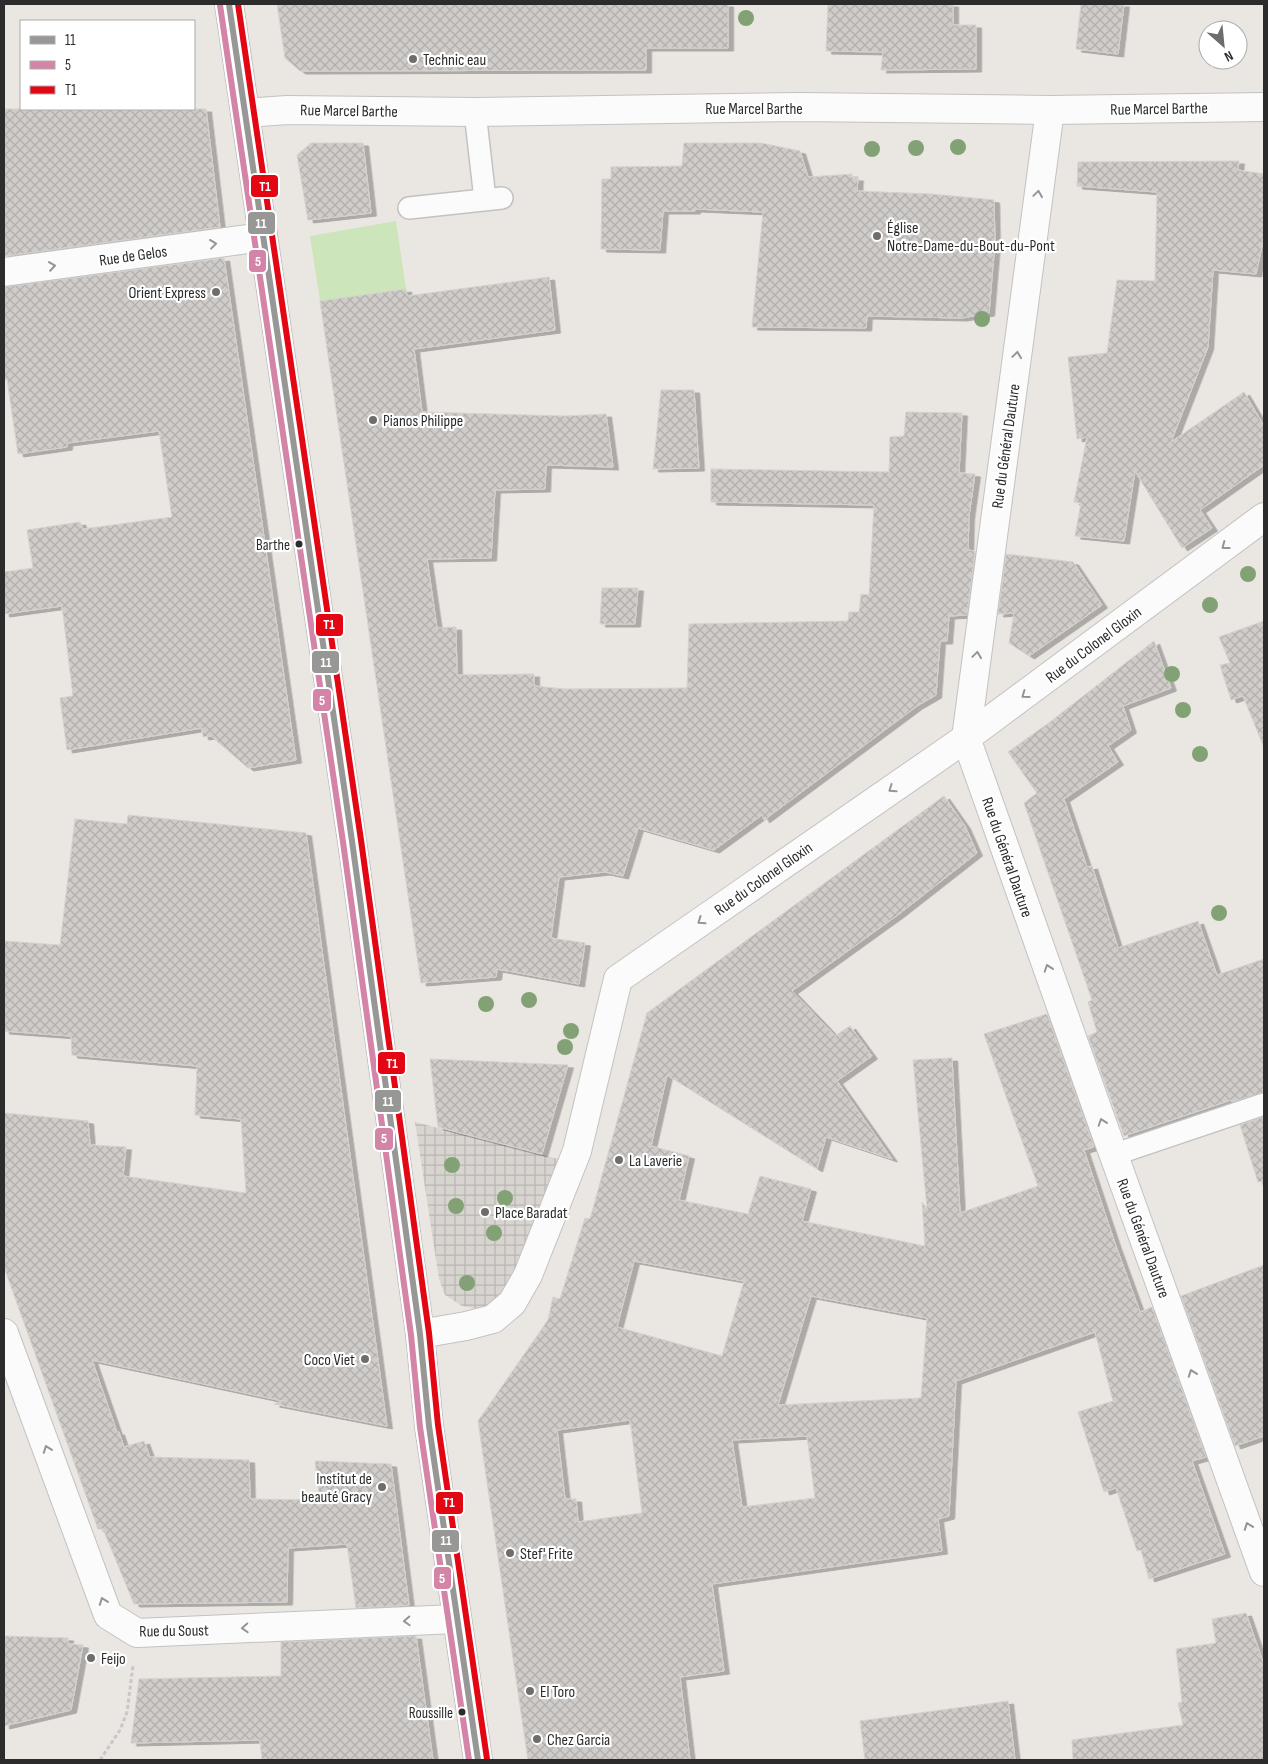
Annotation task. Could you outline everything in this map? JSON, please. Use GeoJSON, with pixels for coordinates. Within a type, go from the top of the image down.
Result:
{"type":"FeatureCollection","features":[{"type":"Feature","properties":{"kind":"street"},"geometry":{"type":"LineString","coordinates":[[229,4],[350,831],[420,1334],[429,1426],[478,1760]]}},
{"type":"Feature","properties":{"kind":"street","name":"Rue Marcel Barthe"},"geometry":{"type":"LineString","coordinates":[[244,112],[287,110],[475,112],[792,108],[1050,110],[1264,107]]}},
{"type":"Feature","properties":{"kind":"street","name":"Rue du Général Dauture"},"geometry":{"type":"LineString","coordinates":[[1050,110],[966,738],[1264,1572]]}},
{"type":"Feature","properties":{"kind":"street","name":"Rue de Gelos"},"geometry":{"type":"LineString","coordinates":[[4,272],[263,238]]}},
{"type":"Feature","properties":{"kind":"street","name":"Rue du Colonel Gloxin"},"geometry":{"type":"LineString","coordinates":[[420,1334],[466,1326],[493,1318],[512,1303],[528,1275],[577,1151],[618,979],[966,738],[1264,516]]}},
{"type":"Feature","properties":{"kind":"street","name":"Rue du Soust"},"geometry":{"type":"LineString","coordinates":[[4,1333],[108,1615],[137,1633],[456,1619]]}},
{"type":"Feature","properties":{"kind":"lane"},"geometry":{"type":"LineString","coordinates":[[409,208],[494,199],[475,112]]}},
{"type":"Feature","properties":{"kind":"lane"},"geometry":{"type":"LineString","coordinates":[[1114,1155],[1264,1104]]}},
{"type":"Feature","properties":{"kind":"path"},"geometry":{"type":"LineString","coordinates":[[100,1760],[120,1730],[127,1712],[137,1633]]}},
{"type":"Feature","properties":{"kind":"green space"},"geometry":{"type":"Polygon","coordinates":[[[396,221],[406,289],[320,301],[310,236],[396,221]]]}},
{"type":"Feature","properties":{"kind":"shaded area","name":"Place Baradat"},"geometry":{"type":"Polygon","coordinates":[[[415,1122],[562,1160],[516,1280],[500,1300],[480,1309],[462,1306],[445,1295],[439,1279],[415,1122]]]}},
{"type":"Feature","properties":{"kind":"building"},"geometry":{"type":"Polygon","coordinates":[[[277,4],[728,4],[728,48],[646,48],[646,70],[300,71],[285,58],[277,4]]]}},
{"type":"Feature","properties":{"kind":"building"},"geometry":{"type":"Polygon","coordinates":[[[828,4],[953,4],[953,25],[976,25],[976,69],[881,70],[883,52],[826,51],[828,4]]]}},
{"type":"Feature","properties":{"kind":"building"},"geometry":{"type":"Polygon","coordinates":[[[1081,4],[1124,4],[1118,54],[1076,49],[1081,4]]]}},
{"type":"Feature","properties":{"kind":"building"},"geometry":{"type":"Polygon","coordinates":[[[4,109],[206,109],[220,227],[4,256],[4,109]]]}},
{"type":"Feature","properties":{"kind":"building"},"geometry":{"type":"Polygon","coordinates":[[[311,143],[363,143],[371,213],[308,220],[297,155],[311,143]]]}},
{"type":"Feature","properties":{"kind":"building","name":"Église Notre-Dame-du-Bout-du-Pont"},"geometry":{"type":"Polygon","coordinates":[[[684,143],[761,143],[800,151],[808,177],[852,174],[852,178],[858,178],[857,191],[932,194],[994,200],[995,242],[989,313],[962,318],[867,316],[866,328],[752,327],[763,212],[695,209],[695,211],[663,211],[660,250],[601,249],[602,179],[611,179],[611,167],[682,166],[684,143]]]}},
{"type":"Feature","properties":{"kind":"building"},"geometry":{"type":"Polygon","coordinates":[[[1239,161],[1238,170],[1264,174],[1264,236],[1256,274],[1213,270],[1208,347],[1171,442],[1244,392],[1264,426],[1264,465],[1200,510],[1212,528],[1182,548],[1135,471],[1124,541],[1075,536],[1081,503],[1074,502],[1087,437],[1077,439],[1068,357],[1107,353],[1117,280],[1155,281],[1157,192],[1077,186],[1078,162],[1239,161]]]}},
{"type":"Feature","properties":{"kind":"building"},"geometry":{"type":"Polygon","coordinates":[[[224,258],[296,760],[248,768],[211,736],[203,737],[202,728],[67,750],[60,698],[73,696],[62,606],[4,614],[4,572],[33,568],[27,530],[80,522],[83,529],[172,517],[159,431],[67,443],[67,447],[18,454],[7,379],[4,380],[4,287],[224,258]]]}},
{"type":"Feature","properties":{"kind":"building"},"geometry":{"type":"Polygon","coordinates":[[[549,277],[555,330],[414,349],[422,412],[565,416],[606,414],[613,467],[546,465],[545,489],[495,490],[491,558],[427,559],[437,628],[456,627],[457,675],[534,674],[534,686],[565,689],[687,688],[689,624],[848,621],[849,612],[859,612],[861,594],[869,595],[874,505],[711,502],[711,469],[889,472],[890,437],[904,436],[906,412],[962,413],[959,473],[975,474],[969,516],[968,550],[975,551],[967,615],[949,616],[947,641],[940,641],[936,695],[917,706],[764,820],[762,815],[714,850],[638,828],[623,876],[605,872],[559,877],[551,938],[585,943],[579,984],[497,969],[496,977],[421,983],[320,301],[406,289],[407,296],[549,277]]]}},
{"type":"Feature","properties":{"kind":"building"},"geometry":{"type":"Polygon","coordinates":[[[661,390],[694,390],[699,468],[653,469],[661,390]]]}},
{"type":"Feature","properties":{"kind":"building"},"geometry":{"type":"Polygon","coordinates":[[[1006,554],[1073,562],[1102,605],[1029,656],[1009,643],[1014,613],[998,614],[1006,554]]]}},
{"type":"Feature","properties":{"kind":"building"},"geometry":{"type":"Polygon","coordinates":[[[602,588],[638,588],[635,624],[600,624],[602,588]]]}},
{"type":"Feature","properties":{"kind":"building"},"geometry":{"type":"Polygon","coordinates":[[[1264,621],[1263,745],[1243,696],[1231,700],[1220,665],[1230,663],[1219,637],[1264,621]]]}},
{"type":"Feature","properties":{"kind":"building"},"geometry":{"type":"Polygon","coordinates":[[[1154,641],[1171,688],[1123,706],[1131,730],[1108,746],[1118,762],[1064,799],[1087,867],[1092,866],[1118,948],[1198,921],[1217,975],[1264,959],[1264,1092],[1232,1102],[1231,1100],[1124,1136],[1088,1036],[1097,1032],[1088,1002],[1092,1000],[1024,803],[1037,793],[1008,752],[1050,722],[1154,641]]]}},
{"type":"Feature","properties":{"kind":"building"},"geometry":{"type":"Polygon","coordinates":[[[944,796],[965,826],[977,853],[899,914],[792,991],[835,1036],[850,1026],[872,1056],[837,1081],[892,1159],[826,1137],[817,1169],[667,1075],[651,1146],[689,1156],[679,1200],[748,1214],[760,1176],[811,1189],[802,1221],[925,1246],[922,1202],[927,1209],[913,1060],[952,1058],[960,1213],[1038,1186],[984,1034],[1047,1014],[1094,1147],[1084,1150],[1116,1246],[1140,1312],[1152,1307],[1206,1457],[1192,1461],[1225,1554],[1149,1579],[1141,1550],[1137,1551],[1116,1488],[1104,1492],[1078,1412],[1113,1401],[1095,1332],[956,1381],[949,1516],[938,1519],[942,1551],[712,1584],[724,1671],[680,1677],[690,1760],[528,1760],[478,1421],[548,1320],[553,1297],[560,1299],[585,1218],[590,1219],[647,1013],[944,796]],[[634,1261],[617,1327],[722,1356],[744,1281],[634,1261]],[[811,1296],[778,1405],[921,1398],[927,1318],[811,1296]],[[630,1420],[557,1430],[565,1499],[576,1499],[578,1522],[642,1513],[630,1420]],[[807,1436],[732,1440],[742,1507],[815,1498],[807,1436]]]}},
{"type":"Feature","properties":{"kind":"building"},"geometry":{"type":"Polygon","coordinates":[[[128,815],[306,833],[387,1426],[274,1404],[283,1401],[92,1360],[117,1432],[119,1432],[124,1447],[144,1441],[150,1457],[249,1460],[250,1499],[320,1500],[315,1461],[391,1464],[409,1605],[356,1608],[347,1544],[288,1548],[287,1602],[134,1604],[103,1529],[98,1529],[4,1267],[4,1113],[88,1121],[90,1145],[126,1147],[123,1176],[246,1193],[241,1119],[195,1115],[197,1066],[72,1055],[71,1036],[4,1031],[4,941],[60,945],[75,819],[127,824],[128,815]]]}},
{"type":"Feature","properties":{"kind":"building"},"geometry":{"type":"Polygon","coordinates":[[[430,1059],[568,1065],[542,1154],[438,1127],[430,1059]]]}},
{"type":"Feature","properties":{"kind":"building"},"geometry":{"type":"Polygon","coordinates":[[[1264,1117],[1264,1181],[1258,1182],[1240,1125],[1264,1117]]]}},
{"type":"Feature","properties":{"kind":"building"},"geometry":{"type":"Polygon","coordinates":[[[1264,1265],[1264,1436],[1235,1446],[1181,1296],[1264,1265]]]}},
{"type":"Feature","properties":{"kind":"building"},"geometry":{"type":"Polygon","coordinates":[[[1246,1613],[1264,1665],[1264,1760],[1073,1760],[1072,1740],[1183,1725],[1178,1703],[1182,1702],[1176,1649],[1216,1643],[1212,1619],[1246,1613]]]}},
{"type":"Feature","properties":{"kind":"building"},"geometry":{"type":"Polygon","coordinates":[[[4,1636],[68,1638],[68,1644],[83,1645],[71,1710],[4,1726],[4,1636]]]}},
{"type":"Feature","properties":{"kind":"building"},"geometry":{"type":"Polygon","coordinates":[[[416,1636],[433,1760],[262,1760],[260,1740],[131,1743],[139,1679],[281,1676],[281,1642],[416,1636]]]}},
{"type":"Feature","properties":{"kind":"building"},"geometry":{"type":"Polygon","coordinates":[[[1008,1701],[1015,1760],[865,1760],[860,1721],[1008,1701]]]}},
{"type":"Feature","properties":{"kind":"transit line","name":"11"},"geometry":{"type":"LineString","coordinates":[[229,4],[352,841],[420,1334],[429,1426],[478,1760]]}},
{"type":"Feature","properties":{"kind":"transit line","name":"T1"},"geometry":{"type":"LineString","coordinates":[[238,4],[361,840],[429,1333],[438,1425],[487,1759]]}},
{"type":"Feature","properties":{"kind":"transit line","name":"5"},"geometry":{"type":"LineString","coordinates":[[220,5],[343,842],[411,1335],[420,1427],[469,1760]]}},
{"type":"Feature","properties":{"kind":"place","name":"Technic eau"},"geometry":{"type":"Point","coordinates":[413,59]}},
{"type":"Feature","properties":{"kind":"place","name":"Église Notre-Dame-du-Bout-du-Pont"},"geometry":{"type":"Point","coordinates":[877,236]}},
{"type":"Feature","properties":{"kind":"place","name":"Orient Express"},"geometry":{"type":"Point","coordinates":[216,292]}},
{"type":"Feature","properties":{"kind":"place","name":"Pianos Philippe"},"geometry":{"type":"Point","coordinates":[373,420]}},
{"type":"Feature","properties":{"kind":"place","name":"Barthe"},"geometry":{"type":"Point","coordinates":[299,544]}},
{"type":"Feature","properties":{"kind":"place","name":"La Laverie"},"geometry":{"type":"Point","coordinates":[619,1160]}},
{"type":"Feature","properties":{"kind":"place","name":"Place Baradat"},"geometry":{"type":"Point","coordinates":[485,1212]}},
{"type":"Feature","properties":{"kind":"place","name":"Coco Viet"},"geometry":{"type":"Point","coordinates":[365,1359]}},
{"type":"Feature","properties":{"kind":"place","name":"Institut de beauté Gracy"},"geometry":{"type":"Point","coordinates":[382,1487]}},
{"type":"Feature","properties":{"kind":"place","name":"Stef' Frite"},"geometry":{"type":"Point","coordinates":[510,1553]}},
{"type":"Feature","properties":{"kind":"place","name":"Feijo"},"geometry":{"type":"Point","coordinates":[91,1658]}},
{"type":"Feature","properties":{"kind":"place","name":"El Toro"},"geometry":{"type":"Point","coordinates":[530,1691]}},
{"type":"Feature","properties":{"kind":"place","name":"Roussille"},"geometry":{"type":"Point","coordinates":[462,1712]}},
{"type":"Feature","properties":{"kind":"place","name":"Chez Garcia"},"geometry":{"type":"Point","coordinates":[537,1739]}}]}
